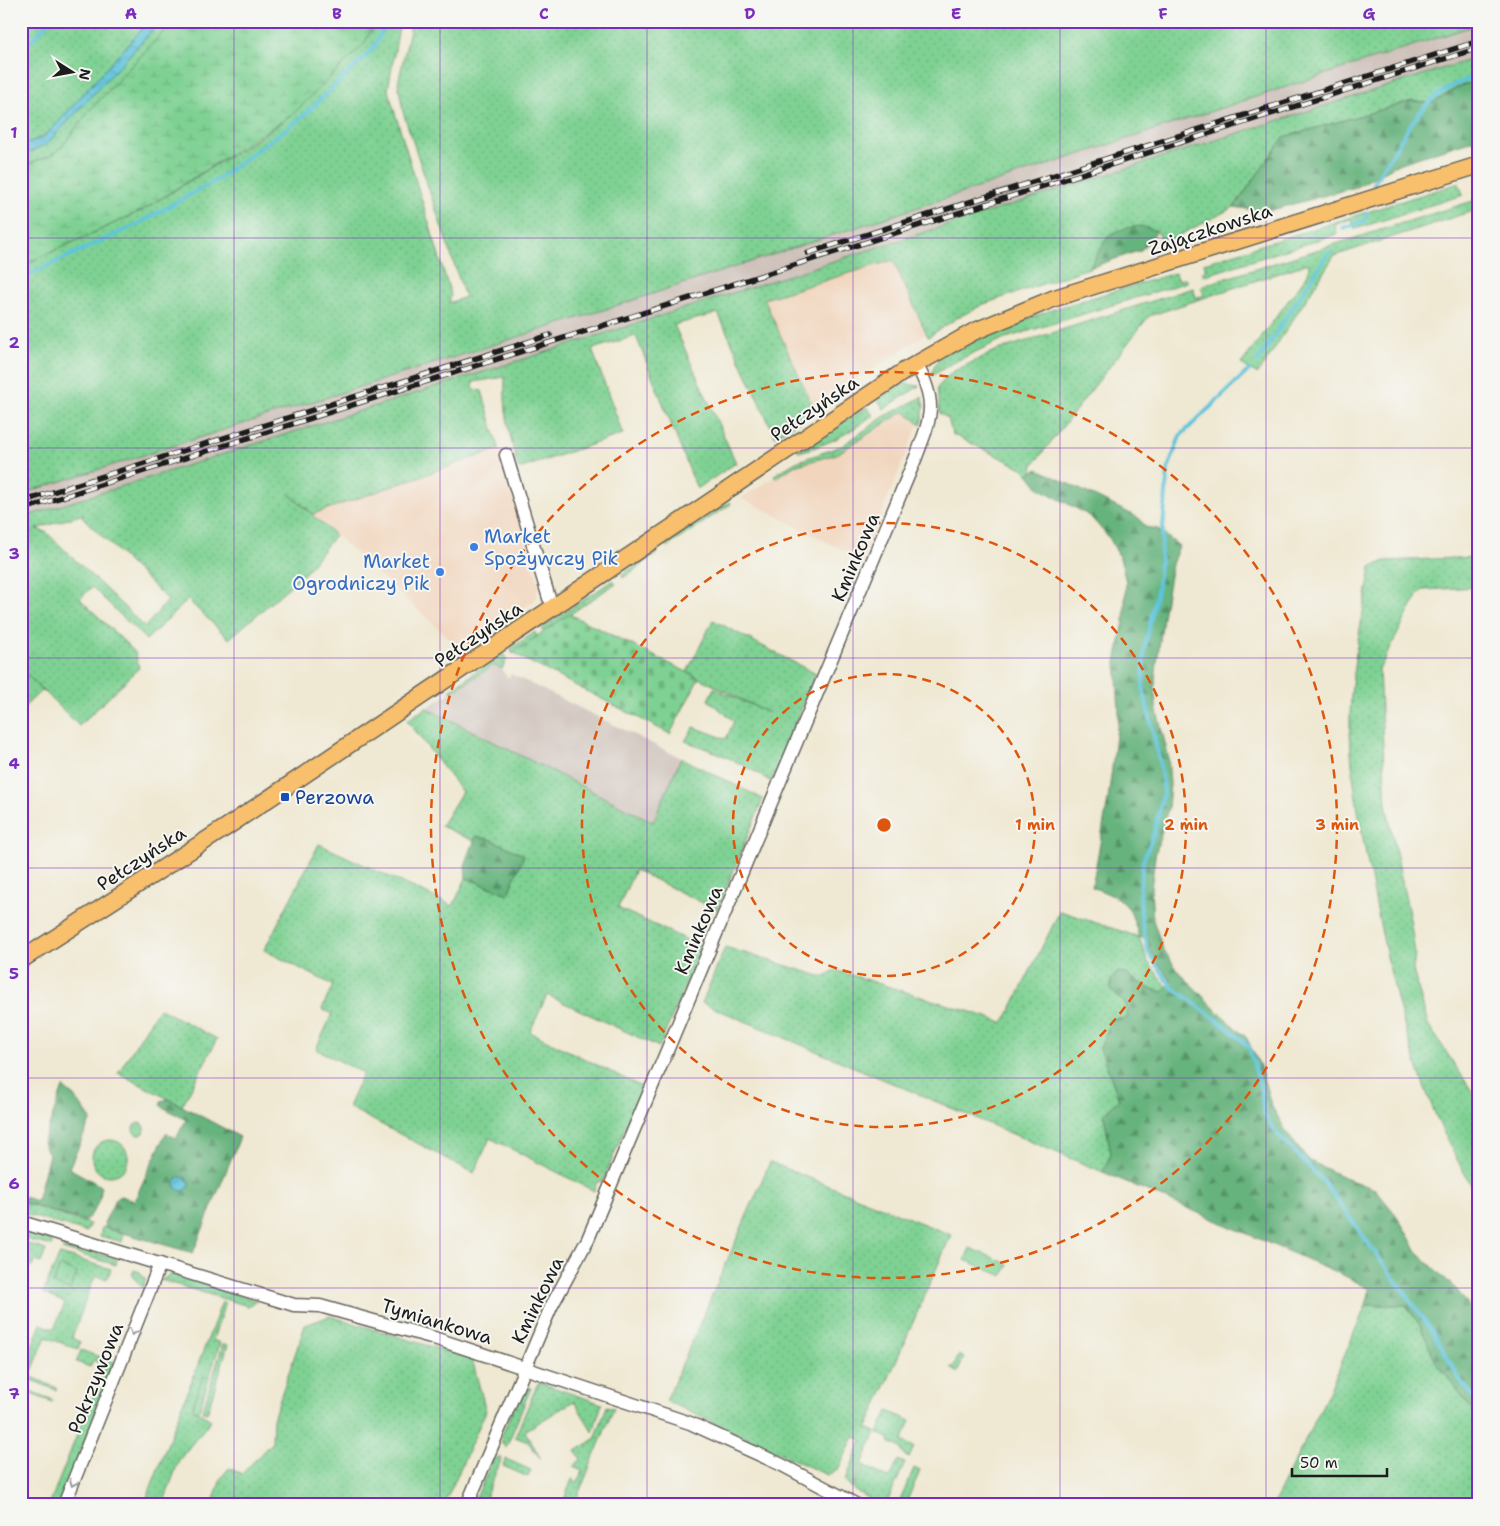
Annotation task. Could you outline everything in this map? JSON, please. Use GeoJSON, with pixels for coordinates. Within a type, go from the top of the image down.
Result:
{"type":"FeatureCollection","features":[{"type":"Feature","properties":{"kind":"main road","name":"Zajączkowska"},"geometry":{"type":"LineString","coordinates":[[956,340],[1055,298],[1479,165]]}},
{"type":"Feature","properties":{"kind":"main road","name":"Pełczyńska"},"geometry":{"type":"LineString","coordinates":[[21,960],[555,607],[916,364],[956,340]]}},
{"type":"Feature","properties":{"kind":"street","name":"Kminkowa"},"geometry":{"type":"LineString","coordinates":[[467,1505],[552,1307],[588,1239],[916,457],[932,407],[927,386],[916,364]]}},
{"type":"Feature","properties":{"kind":"street"},"geometry":{"type":"LineString","coordinates":[[506,455],[549,598],[555,607]]}},
{"type":"Feature","properties":{"kind":"street","name":"Tymiankowa"},"geometry":{"type":"LineString","coordinates":[[21,1222],[294,1305],[320,1306],[525,1367],[698,1426],[782,1465],[857,1505]]}},
{"type":"Feature","properties":{"kind":"street","name":"Pokrzywowa"},"geometry":{"type":"LineString","coordinates":[[64,1505],[160,1264]]}},
{"type":"Feature","properties":{"kind":"shaded area"},"geometry":{"type":"Polygon","coordinates":[[[1479,24],[1479,57],[21,518],[21,494],[594,313],[1479,24]]]}},
{"type":"Feature","properties":{"kind":"shaded area"},"geometry":{"type":"Polygon","coordinates":[[[893,260],[925,334],[814,409],[764,299],[893,260]]]}},
{"type":"Feature","properties":{"kind":"shaded area"},"geometry":{"type":"Polygon","coordinates":[[[904,410],[918,424],[863,560],[741,498],[794,466],[837,454],[904,410]]]}},
{"type":"Feature","properties":{"kind":"shaded area"},"geometry":{"type":"Polygon","coordinates":[[[499,449],[539,585],[535,600],[462,650],[313,514],[499,449]]]}},
{"type":"Feature","properties":{"kind":"shaded area"},"geometry":{"type":"Polygon","coordinates":[[[494,665],[502,669],[508,678],[511,674],[681,758],[653,823],[426,708],[494,665]]]}},
{"type":"Feature","properties":{"kind":"green space"},"geometry":{"type":"Polygon","coordinates":[[[21,21],[149,21],[52,129],[42,137],[21,146],[21,21]]]}},
{"type":"Feature","properties":{"kind":"green space"},"geometry":{"type":"Polygon","coordinates":[[[161,21],[174,21],[89,111],[62,147],[50,156],[21,166],[21,156],[47,144],[161,21]]]}},
{"type":"Feature","properties":{"kind":"green space"},"geometry":{"type":"Polygon","coordinates":[[[174,21],[376,21],[364,44],[293,114],[143,210],[21,266],[21,166],[50,156],[62,147],[89,111],[174,21]]]}},
{"type":"Feature","properties":{"kind":"green space"},"geometry":{"type":"Polygon","coordinates":[[[376,21],[400,21],[388,90],[451,295],[449,303],[465,297],[403,112],[398,83],[412,21],[1479,21],[1479,24],[594,313],[21,494],[21,266],[143,210],[257,139],[293,114],[374,28],[376,21]]]}},
{"type":"Feature","properties":{"kind":"green space"},"geometry":{"type":"Polygon","coordinates":[[[1479,57],[1479,80],[1458,87],[1432,104],[1412,101],[1284,137],[1234,207],[1164,243],[1157,231],[1110,234],[1089,268],[984,304],[957,318],[928,337],[893,260],[764,299],[814,409],[813,413],[775,436],[718,313],[674,325],[736,463],[697,489],[636,336],[592,349],[623,434],[519,469],[508,424],[505,377],[473,382],[473,388],[482,391],[499,449],[313,514],[288,493],[335,535],[306,572],[229,639],[188,600],[146,640],[92,587],[80,599],[135,652],[139,668],[79,726],[26,673],[42,690],[21,710],[21,518],[1479,57]],[[84,514],[36,529],[46,532],[145,627],[168,600],[82,517],[84,514]]]}},
{"type":"Feature","properties":{"kind":"green space"},"geometry":{"type":"Polygon","coordinates":[[[1479,80],[1479,138],[1398,164],[1356,187],[1264,212],[1234,207],[1284,137],[1412,101],[1432,103],[1458,87],[1479,80]]]}},
{"type":"Feature","properties":{"kind":"green space"},"geometry":{"type":"Polygon","coordinates":[[[1459,183],[1463,195],[1355,229],[1351,219],[1335,225],[1337,234],[1203,276],[1202,272],[1206,270],[1204,263],[1459,183]]]}},
{"type":"Feature","properties":{"kind":"green space"},"geometry":{"type":"Polygon","coordinates":[[[1473,201],[1476,210],[1334,256],[1258,374],[1241,364],[1308,274],[1309,263],[1149,316],[1033,465],[1032,472],[1028,474],[1022,468],[952,434],[948,418],[940,414],[937,388],[952,372],[995,351],[1193,288],[1196,298],[1204,295],[1201,286],[1473,201]]]}},
{"type":"Feature","properties":{"kind":"green space"},"geometry":{"type":"Polygon","coordinates":[[[1141,226],[1157,231],[1141,250],[1089,268],[1104,243],[1114,233],[1141,226]]]}},
{"type":"Feature","properties":{"kind":"green space"},"geometry":{"type":"Polygon","coordinates":[[[1175,273],[1178,280],[1185,278],[1187,282],[1003,339],[952,363],[932,376],[934,366],[944,354],[1013,324],[1054,309],[1175,273]]]}},
{"type":"Feature","properties":{"kind":"green space"},"geometry":{"type":"Polygon","coordinates":[[[902,383],[919,386],[884,409],[877,399],[902,383]]]}},
{"type":"Feature","properties":{"kind":"green space"},"geometry":{"type":"Polygon","coordinates":[[[922,397],[924,407],[921,425],[904,411],[837,454],[794,466],[776,478],[774,475],[796,462],[842,446],[885,416],[922,397]]]}},
{"type":"Feature","properties":{"kind":"green space"},"geometry":{"type":"Polygon","coordinates":[[[867,407],[873,415],[855,428],[830,442],[799,452],[798,450],[867,407]]]}},
{"type":"Feature","properties":{"kind":"green space"},"geometry":{"type":"Polygon","coordinates":[[[1038,469],[1140,519],[1145,527],[1158,529],[1179,546],[1172,564],[1155,679],[1156,707],[1168,755],[1170,784],[1168,808],[1155,856],[1151,889],[1153,920],[1163,949],[1178,971],[1220,1014],[1246,1037],[1260,1066],[1271,1105],[1289,1136],[1308,1160],[1350,1180],[1375,1189],[1397,1216],[1418,1253],[1457,1290],[1479,1320],[1479,1419],[1435,1360],[1421,1327],[1406,1305],[1366,1305],[1370,1289],[1343,1275],[1103,1172],[1111,1154],[1104,1115],[1119,1099],[1100,1048],[1114,1019],[1128,1018],[1126,1004],[1111,990],[1111,980],[1118,972],[1125,973],[1148,988],[1163,992],[1171,981],[1150,951],[1148,940],[1139,937],[1132,916],[1124,903],[1092,887],[1108,800],[1119,712],[1116,662],[1124,621],[1126,582],[1120,558],[1110,539],[1090,516],[1039,488],[1028,474],[1038,469]]]}},
{"type":"Feature","properties":{"kind":"green space"},"geometry":{"type":"Polygon","coordinates":[[[729,502],[731,504],[667,547],[665,544],[729,502]]]}},
{"type":"Feature","properties":{"kind":"green space"},"geometry":{"type":"Polygon","coordinates":[[[656,551],[658,553],[623,578],[622,574],[656,551]]]}},
{"type":"Feature","properties":{"kind":"green space"},"geometry":{"type":"Polygon","coordinates":[[[1479,557],[1479,587],[1423,590],[1417,596],[1379,670],[1386,804],[1411,924],[1415,954],[1413,970],[1428,1024],[1479,1102],[1479,1197],[1458,1161],[1440,1124],[1410,1046],[1399,1006],[1380,925],[1360,822],[1351,759],[1350,716],[1355,660],[1371,567],[1385,561],[1479,557]]]}},
{"type":"Feature","properties":{"kind":"green space"},"geometry":{"type":"Polygon","coordinates":[[[613,580],[616,583],[544,632],[541,628],[613,580]]]}},
{"type":"Feature","properties":{"kind":"green space"},"geometry":{"type":"Polygon","coordinates":[[[569,614],[699,678],[670,734],[520,657],[514,652],[569,614]]]}},
{"type":"Feature","properties":{"kind":"green space"},"geometry":{"type":"Polygon","coordinates":[[[713,620],[816,674],[771,782],[751,769],[708,749],[685,741],[694,727],[726,739],[734,721],[708,700],[714,688],[769,713],[687,672],[713,620]]]}},
{"type":"Feature","properties":{"kind":"green space"},"geometry":{"type":"Polygon","coordinates":[[[535,632],[537,636],[513,654],[510,649],[535,632]]]}},
{"type":"Feature","properties":{"kind":"green space"},"geometry":{"type":"Polygon","coordinates":[[[502,653],[507,659],[502,669],[494,665],[451,692],[451,689],[502,653]]]}},
{"type":"Feature","properties":{"kind":"green space"},"geometry":{"type":"Polygon","coordinates":[[[426,708],[653,822],[681,758],[763,799],[717,910],[635,870],[618,908],[702,947],[659,1047],[547,995],[530,1032],[642,1087],[603,1181],[597,1182],[594,1191],[490,1138],[474,1173],[348,1107],[363,1073],[316,1049],[332,1014],[322,1009],[333,985],[264,950],[319,844],[453,906],[466,878],[508,894],[523,855],[477,836],[474,841],[441,826],[462,792],[407,720],[426,708]]]}},
{"type":"Feature","properties":{"kind":"green space"},"geometry":{"type":"Polygon","coordinates":[[[476,836],[492,840],[524,855],[508,894],[466,878],[465,865],[476,836]]]}},
{"type":"Feature","properties":{"kind":"green space"},"geometry":{"type":"Polygon","coordinates":[[[1060,911],[1139,937],[1148,962],[1167,987],[1164,992],[1148,988],[1125,973],[1118,972],[1111,980],[1111,990],[1126,1004],[1128,1019],[1109,1026],[1100,1048],[1119,1099],[1104,1115],[1111,1154],[1103,1172],[702,1003],[725,947],[820,976],[825,976],[835,970],[1002,1023],[1008,1015],[1060,911]]]}},
{"type":"Feature","properties":{"kind":"green space"},"geometry":{"type":"Polygon","coordinates":[[[159,1008],[217,1039],[182,1106],[118,1073],[159,1008]]]}},
{"type":"Feature","properties":{"kind":"green space"},"geometry":{"type":"Polygon","coordinates":[[[63,1087],[75,1097],[91,1119],[69,1168],[101,1186],[97,1205],[85,1221],[22,1202],[24,1197],[37,1201],[49,1154],[43,1143],[63,1087]]]}},
{"type":"Feature","properties":{"kind":"green space"},"geometry":{"type":"Polygon","coordinates":[[[169,1099],[240,1137],[193,1253],[106,1228],[104,1223],[117,1197],[122,1196],[134,1201],[166,1133],[176,1138],[186,1120],[161,1106],[161,1101],[169,1099]]]}},
{"type":"Feature","properties":{"kind":"green space"},"geometry":{"type":"Polygon","coordinates":[[[137,1123],[141,1123],[145,1129],[141,1135],[137,1135],[133,1131],[133,1127],[137,1123]]]}},
{"type":"Feature","properties":{"kind":"green space"},"geometry":{"type":"Polygon","coordinates":[[[110,1140],[117,1141],[123,1145],[127,1151],[127,1165],[123,1171],[117,1175],[110,1176],[103,1175],[97,1171],[93,1165],[92,1158],[93,1151],[97,1145],[103,1141],[110,1140]]]}},
{"type":"Feature","properties":{"kind":"green space"},"geometry":{"type":"Polygon","coordinates":[[[770,1162],[951,1235],[867,1428],[876,1432],[852,1488],[845,1481],[862,1440],[854,1437],[838,1470],[827,1475],[666,1401],[770,1162]]]}},
{"type":"Feature","properties":{"kind":"green space"},"geometry":{"type":"Polygon","coordinates":[[[21,1202],[90,1224],[86,1232],[21,1213],[21,1202]]]}},
{"type":"Feature","properties":{"kind":"green space"},"geometry":{"type":"Polygon","coordinates":[[[102,1227],[124,1234],[122,1242],[100,1236],[102,1227]]]}},
{"type":"Feature","properties":{"kind":"green space"},"geometry":{"type":"Polygon","coordinates":[[[21,1231],[51,1240],[52,1246],[21,1238],[21,1231]]]}},
{"type":"Feature","properties":{"kind":"green space"},"geometry":{"type":"Polygon","coordinates":[[[22,1242],[46,1250],[41,1263],[35,1261],[32,1267],[29,1266],[30,1261],[21,1257],[22,1242]]]}},
{"type":"Feature","properties":{"kind":"green space"},"geometry":{"type":"Polygon","coordinates":[[[66,1245],[117,1259],[116,1265],[62,1249],[66,1245]]]}},
{"type":"Feature","properties":{"kind":"green space"},"geometry":{"type":"Polygon","coordinates":[[[970,1248],[1008,1264],[1003,1276],[965,1260],[970,1248]]]}},
{"type":"Feature","properties":{"kind":"green space"},"geometry":{"type":"Polygon","coordinates":[[[60,1254],[111,1269],[107,1279],[96,1276],[92,1283],[72,1338],[80,1342],[78,1349],[46,1337],[30,1376],[57,1388],[56,1390],[21,1376],[21,1372],[41,1324],[54,1329],[65,1303],[43,1293],[60,1254]]]}},
{"type":"Feature","properties":{"kind":"green space"},"geometry":{"type":"Polygon","coordinates":[[[60,1266],[77,1273],[70,1290],[53,1284],[60,1266]]]}},
{"type":"Feature","properties":{"kind":"green space"},"geometry":{"type":"Polygon","coordinates":[[[134,1270],[140,1272],[146,1280],[142,1288],[132,1275],[134,1270]]]}},
{"type":"Feature","properties":{"kind":"green space"},"geometry":{"type":"Polygon","coordinates":[[[172,1274],[258,1301],[248,1306],[161,1280],[172,1274]]]}},
{"type":"Feature","properties":{"kind":"green space"},"geometry":{"type":"Polygon","coordinates":[[[222,1302],[225,1303],[213,1340],[220,1343],[209,1378],[203,1376],[193,1409],[211,1420],[179,1460],[163,1505],[144,1505],[222,1302]]]}},
{"type":"Feature","properties":{"kind":"green space"},"geometry":{"type":"Polygon","coordinates":[[[1366,1305],[1406,1305],[1421,1327],[1435,1360],[1479,1417],[1479,1505],[1273,1505],[1329,1392],[1366,1305]]]}},
{"type":"Feature","properties":{"kind":"green space"},"geometry":{"type":"Polygon","coordinates":[[[330,1316],[472,1359],[486,1411],[444,1505],[212,1505],[221,1478],[229,1468],[242,1474],[272,1442],[273,1419],[305,1325],[330,1316]]]}},
{"type":"Feature","properties":{"kind":"green space"},"geometry":{"type":"Polygon","coordinates":[[[223,1344],[228,1345],[207,1413],[202,1412],[223,1344]]]}},
{"type":"Feature","properties":{"kind":"green space"},"geometry":{"type":"Polygon","coordinates":[[[81,1350],[116,1363],[59,1505],[49,1505],[105,1365],[93,1360],[90,1367],[76,1362],[81,1350]]]}},
{"type":"Feature","properties":{"kind":"green space"},"geometry":{"type":"Polygon","coordinates":[[[959,1355],[964,1358],[957,1373],[951,1367],[954,1366],[959,1355]]]}},
{"type":"Feature","properties":{"kind":"green space"},"geometry":{"type":"Polygon","coordinates":[[[203,1376],[209,1378],[199,1411],[192,1409],[203,1376]]]}},
{"type":"Feature","properties":{"kind":"green space"},"geometry":{"type":"Polygon","coordinates":[[[541,1383],[602,1404],[593,1432],[574,1401],[525,1431],[541,1459],[528,1442],[515,1437],[537,1385],[541,1383]]]}},
{"type":"Feature","properties":{"kind":"green space"},"geometry":{"type":"Polygon","coordinates":[[[523,1386],[531,1388],[506,1448],[502,1443],[501,1437],[523,1386]]]}},
{"type":"Feature","properties":{"kind":"green space"},"geometry":{"type":"Polygon","coordinates":[[[21,1387],[53,1400],[52,1402],[23,1391],[21,1395],[21,1387]]]}},
{"type":"Feature","properties":{"kind":"green space"},"geometry":{"type":"Polygon","coordinates":[[[607,1406],[614,1408],[574,1505],[562,1505],[572,1479],[578,1482],[582,1471],[573,1467],[581,1459],[576,1451],[595,1439],[607,1406]]]}},
{"type":"Feature","properties":{"kind":"green space"},"geometry":{"type":"Polygon","coordinates":[[[888,1411],[911,1421],[902,1441],[914,1447],[909,1458],[905,1456],[901,1448],[889,1442],[890,1439],[878,1433],[888,1411]]]}},
{"type":"Feature","properties":{"kind":"green space"},"geometry":{"type":"Polygon","coordinates":[[[502,1458],[482,1505],[473,1505],[492,1461],[502,1458]]]}},
{"type":"Feature","properties":{"kind":"green space"},"geometry":{"type":"Polygon","coordinates":[[[506,1459],[531,1470],[528,1477],[503,1466],[506,1459]]]}},
{"type":"Feature","properties":{"kind":"green space"},"geometry":{"type":"Polygon","coordinates":[[[898,1460],[905,1463],[886,1505],[881,1505],[853,1490],[864,1465],[887,1478],[891,1477],[898,1460]]]}},
{"type":"Feature","properties":{"kind":"green space"},"geometry":{"type":"Polygon","coordinates":[[[914,1468],[920,1471],[905,1505],[898,1505],[914,1468]]]}},
{"type":"Feature","properties":{"kind":"water"},"geometry":{"type":"Polygon","coordinates":[[[149,21],[161,21],[47,144],[21,156],[21,146],[42,138],[52,129],[149,21]]]}},
{"type":"Feature","properties":{"kind":"water"},"geometry":{"type":"Polygon","coordinates":[[[179,1177],[185,1177],[189,1184],[185,1191],[179,1191],[175,1187],[175,1181],[179,1177]]]}},
{"type":"Feature","properties":{"kind":"waterway"},"geometry":{"type":"LineString","coordinates":[[21,52],[49,21]]}},
{"type":"Feature","properties":{"kind":"waterway"},"geometry":{"type":"LineString","coordinates":[[21,278],[134,226],[218,179],[301,118],[373,49],[387,21]]}},
{"type":"Feature","properties":{"kind":"waterway"},"geometry":{"type":"LineString","coordinates":[[1373,186],[1409,126],[1427,104],[1449,88],[1479,76]]}},
{"type":"Feature","properties":{"kind":"waterway"},"geometry":{"type":"LineString","coordinates":[[1343,228],[1364,221],[1367,214]]}},
{"type":"Feature","properties":{"kind":"waterway"},"geometry":{"type":"LineString","coordinates":[[1257,362],[1329,252]]}},
{"type":"Feature","properties":{"kind":"waterway"},"geometry":{"type":"LineString","coordinates":[[1249,370],[1180,436],[1168,469],[1158,586],[1144,651],[1143,688],[1164,790],[1154,833],[1143,861],[1140,889],[1141,917],[1148,952],[1171,986],[1229,1029],[1249,1047],[1261,1089],[1264,1114],[1278,1135],[1323,1181],[1434,1334],[1460,1380],[1479,1404]]}},
{"type":"Feature","properties":{"kind":"waterway"},"geometry":{"type":"LineString","coordinates":[[1457,1505],[1472,1500]]}},
{"type":"Feature","properties":{"kind":"railway"},"geometry":{"type":"LineString","coordinates":[[808,253],[1479,41]]}},
{"type":"Feature","properties":{"kind":"railway"},"geometry":{"type":"LineString","coordinates":[[21,510],[1479,48]]}},
{"type":"Feature","properties":{"kind":"railway"},"geometry":{"type":"LineString","coordinates":[[21,502],[550,335]]}},
{"type":"Feature","properties":{"kind":"place","name":"Market Spożywczy Pik"},"geometry":{"type":"Point","coordinates":[474,547]}},
{"type":"Feature","properties":{"kind":"place","name":"Market Ogrodniczy Pik"},"geometry":{"type":"Point","coordinates":[440,572]}},
{"type":"Feature","properties":{"kind":"place","name":"Perzowa"},"geometry":{"type":"Point","coordinates":[285,797]}}]}
